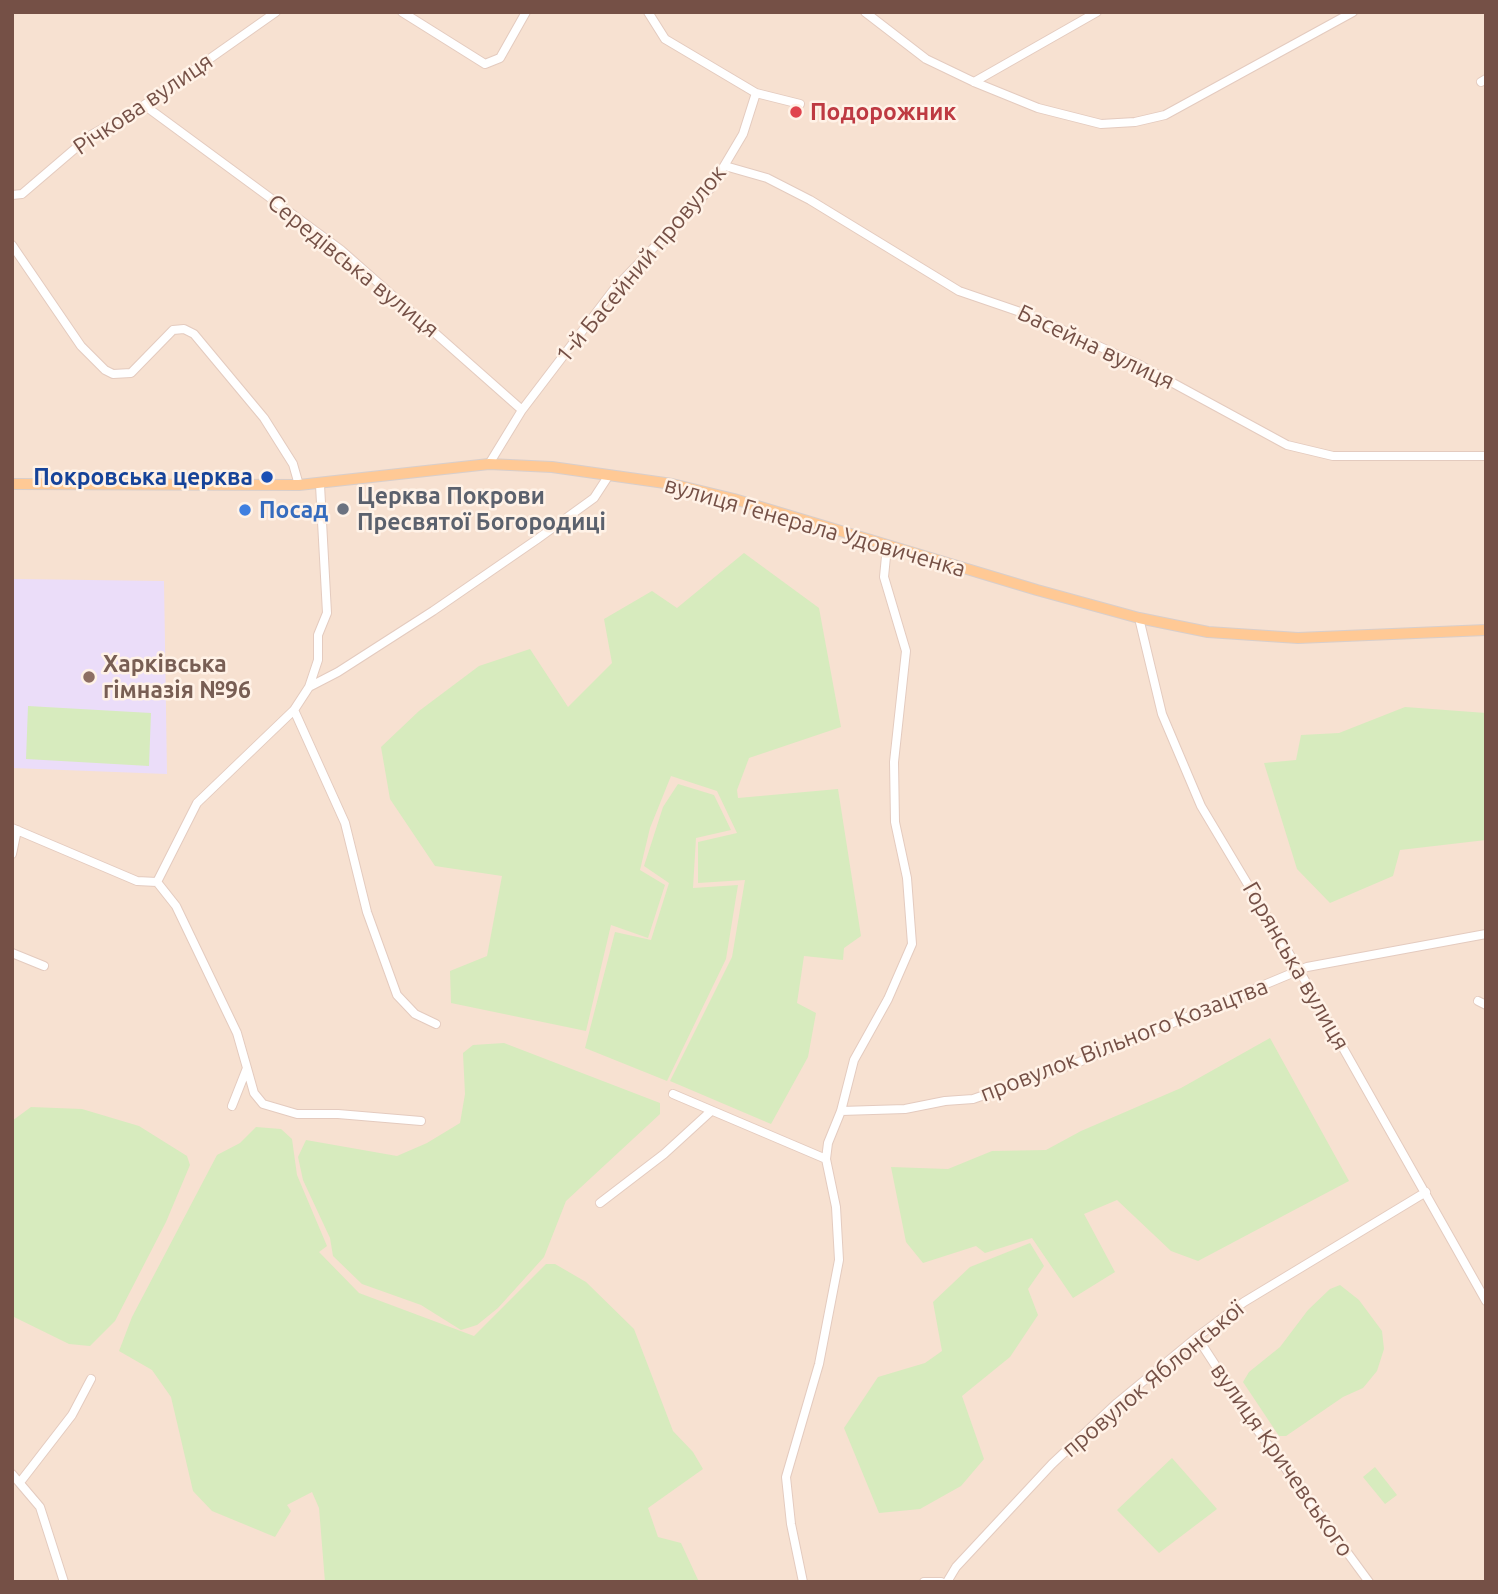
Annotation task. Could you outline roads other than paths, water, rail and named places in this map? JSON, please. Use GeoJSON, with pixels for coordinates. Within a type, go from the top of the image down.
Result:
{"type":"FeatureCollection","features":[{"type":"Feature","properties":{"kind":"main road","name":"вулиця Генерала Удовиченка"},"geometry":{"type":"LineString","coordinates":[[12,484],[320,485],[489,464],[552,467],[672,484],[734,499],[1139,618],[1208,632],[1298,638],[1486,630]]}},
{"type":"Feature","properties":{"kind":"street","name":"Річкова вулиця"},"geometry":{"type":"LineString","coordinates":[[12,195],[22,194],[91,135],[144,105],[275,12]]}},
{"type":"Feature","properties":{"kind":"street"},"geometry":{"type":"LineString","coordinates":[[402,12],[485,64],[500,58],[526,12]]}},
{"type":"Feature","properties":{"kind":"street"},"geometry":{"type":"LineString","coordinates":[[648,12],[665,39],[756,93],[800,104]]}},
{"type":"Feature","properties":{"kind":"street"},"geometry":{"type":"LineString","coordinates":[[865,12],[926,59],[974,82],[1038,108],[1101,124],[1135,122],[1165,115],[1353,12]]}},
{"type":"Feature","properties":{"kind":"street"},"geometry":{"type":"LineString","coordinates":[[974,82],[1097,12]]}},
{"type":"Feature","properties":{"kind":"street","name":"1-й Басейний провулок"},"geometry":{"type":"LineString","coordinates":[[489,464],[522,410],[615,288],[711,188],[743,134],[756,93]]}},
{"type":"Feature","properties":{"kind":"street","name":"Середівська вулиця"},"geometry":{"type":"LineString","coordinates":[[144,105],[341,250],[522,410]]}},
{"type":"Feature","properties":{"kind":"street","name":"Басейна вулиця"},"geometry":{"type":"LineString","coordinates":[[725,166],[767,178],[810,200],[959,291],[1032,316],[1138,364],[1286,445],[1333,456],[1486,456]]}},
{"type":"Feature","properties":{"kind":"street"},"geometry":{"type":"LineString","coordinates":[[12,245],[81,346],[105,370],[122,375],[131,373],[161,339],[173,330],[184,329],[194,334],[264,418],[293,464],[299,485]]}},
{"type":"Feature","properties":{"kind":"street"},"geometry":{"type":"LineString","coordinates":[[309,687],[338,672],[433,611],[536,540],[594,498],[609,475]]}},
{"type":"Feature","properties":{"kind":"street"},"geometry":{"type":"LineString","coordinates":[[156,882],[197,803],[294,710],[309,687],[318,660],[318,635],[327,613],[320,485]]}},
{"type":"Feature","properties":{"kind":"street"},"geometry":{"type":"LineString","coordinates":[[803,1582],[791,1524],[786,1477],[820,1364],[839,1260],[836,1207],[826,1159],[854,1060],[888,999],[912,944],[907,878],[895,822],[894,774],[906,651],[884,577],[887,546]]}},
{"type":"Feature","properties":{"kind":"street","name":"Горянська вулиця"},"geometry":{"type":"LineString","coordinates":[[1139,618],[1162,714],[1201,806],[1300,970],[1486,1301]]}},
{"type":"Feature","properties":{"kind":"street"},"geometry":{"type":"LineString","coordinates":[[294,710],[345,823],[368,912],[397,995],[415,1014],[436,1024]]}},
{"type":"Feature","properties":{"kind":"street"},"geometry":{"type":"LineString","coordinates":[[12,854],[15,829],[137,881],[156,882],[176,906],[237,1033],[254,1093],[263,1104],[297,1114],[338,1114],[421,1121]]}},
{"type":"Feature","properties":{"kind":"street","name":"провулок Вільного Козацтва"},"geometry":{"type":"LineString","coordinates":[[841,1111],[905,1109],[945,1101],[973,1100],[1079,1062],[1300,970],[1486,934]]}},
{"type":"Feature","properties":{"kind":"street"},"geometry":{"type":"LineString","coordinates":[[12,953],[44,967]]}},
{"type":"Feature","properties":{"kind":"street"},"geometry":{"type":"LineString","coordinates":[[232,1106],[247,1068]]}},
{"type":"Feature","properties":{"kind":"street"},"geometry":{"type":"LineString","coordinates":[[673,1094],[826,1159]]}},
{"type":"Feature","properties":{"kind":"street"},"geometry":{"type":"LineString","coordinates":[[600,1203],[664,1154],[710,1112]]}},
{"type":"Feature","properties":{"kind":"street","name":"провулок Яблонської"},"geometry":{"type":"LineString","coordinates":[[947,1582],[956,1567],[1052,1464],[1117,1403],[1197,1337],[1244,1302],[1426,1192]]}},
{"type":"Feature","properties":{"kind":"street","name":"вулиця Кричевського"},"geometry":{"type":"LineString","coordinates":[[1197,1337],[1265,1441],[1369,1582]]}},
{"type":"Feature","properties":{"kind":"street"},"geometry":{"type":"LineString","coordinates":[[21,1481],[72,1415],[91,1379]]}},
{"type":"Feature","properties":{"kind":"street"},"geometry":{"type":"LineString","coordinates":[[12,1474],[21,1481],[40,1507],[64,1582]]}},
{"type":"Feature","properties":{"kind":"street"},"geometry":{"type":"LineString","coordinates":[[924,1582],[941,1582]]}},
{"type":"Feature","properties":{"kind":"place","name":"Подорожник"},"geometry":{"type":"Point","coordinates":[796,112]}},
{"type":"Feature","properties":{"kind":"place","name":"Покровська церква"},"geometry":{"type":"Point","coordinates":[267,477]}},
{"type":"Feature","properties":{"kind":"place","name":"Церква Покрови Пресвятої Богородиці"},"geometry":{"type":"Point","coordinates":[343,509]}},
{"type":"Feature","properties":{"kind":"place","name":"Посад"},"geometry":{"type":"Point","coordinates":[245,510]}},
{"type":"Feature","properties":{"kind":"place","name":"Харківська гімназія №96"},"geometry":{"type":"Point","coordinates":[89,677]}}]}
